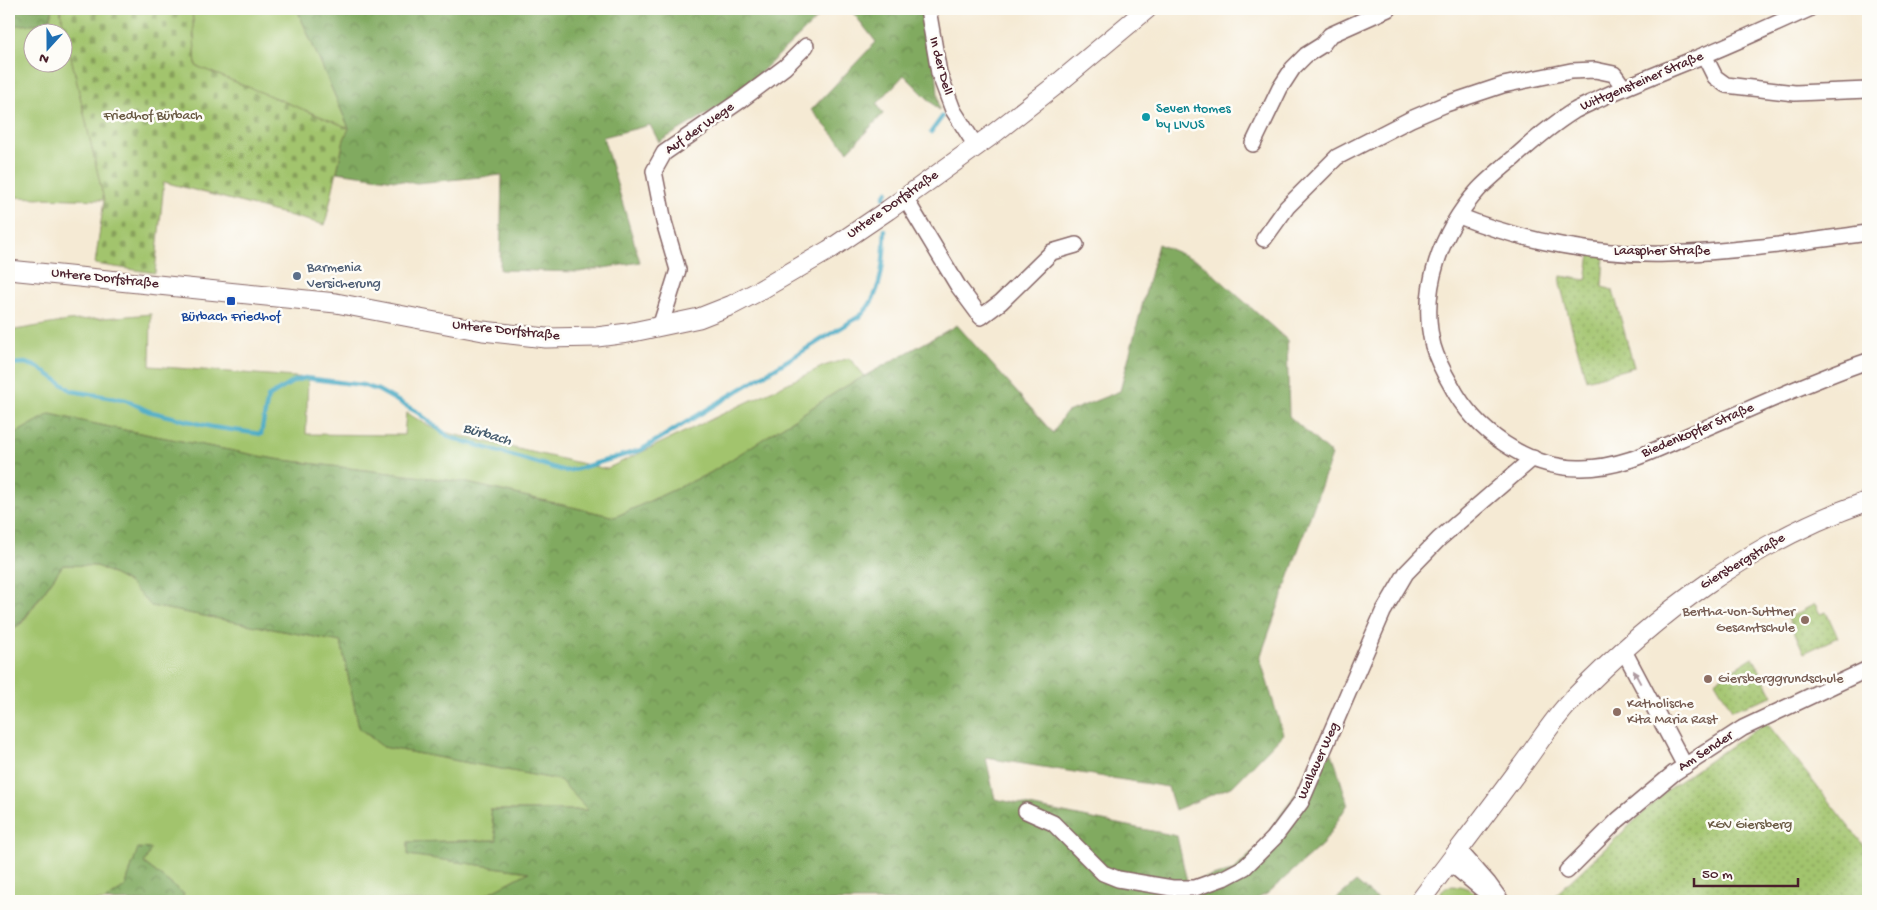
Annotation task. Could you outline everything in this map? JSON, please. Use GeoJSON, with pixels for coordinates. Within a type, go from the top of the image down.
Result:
{"type":"FeatureCollection","features":[{"type":"Feature","properties":{"kind":"street","name":"In der Dell"},"geometry":{"type":"LineString","coordinates":[[928,9],[939,73],[953,110],[976,146]]}},
{"type":"Feature","properties":{"kind":"street","name":"Untere Dorfstraße"},"geometry":{"type":"LineString","coordinates":[[9,270],[336,303],[483,331],[546,338],[597,337],[628,333],[700,318],[757,292],[829,250],[905,198],[1075,70],[1147,9]]}},
{"type":"Feature","properties":{"kind":"street"},"geometry":{"type":"LineString","coordinates":[[1253,144],[1280,88],[1293,68],[1306,55],[1322,45],[1330,35],[1388,9]]}},
{"type":"Feature","properties":{"kind":"street","name":"Wittgensteiner Straße"},"geometry":{"type":"LineString","coordinates":[[1528,456],[1492,436],[1464,406],[1445,374],[1433,345],[1429,312],[1432,275],[1442,246],[1459,216],[1479,190],[1526,147],[1575,111],[1624,88],[1809,9]]}},
{"type":"Feature","properties":{"kind":"street","name":"Auf der Wege"},"geometry":{"type":"LineString","coordinates":[[660,327],[678,270],[664,222],[654,171],[664,153],[748,95],[785,67],[806,46]]}},
{"type":"Feature","properties":{"kind":"street"},"geometry":{"type":"LineString","coordinates":[[1704,55],[1715,76],[1726,85],[1740,88],[1794,93],[1868,90]]}},
{"type":"Feature","properties":{"kind":"street"},"geometry":{"type":"LineString","coordinates":[[1264,239],[1287,206],[1337,157],[1411,119],[1446,104],[1503,85],[1571,71],[1595,70],[1614,74],[1624,88]]}},
{"type":"Feature","properties":{"kind":"street"},"geometry":{"type":"LineString","coordinates":[[905,198],[958,286],[981,317],[1001,302],[1052,252],[1076,245]]}},
{"type":"Feature","properties":{"kind":"street","name":"Laaspher Straße"},"geometry":{"type":"LineString","coordinates":[[1459,216],[1477,224],[1537,240],[1602,251],[1666,254],[1753,248],[1868,233]]}},
{"type":"Feature","properties":{"kind":"street","name":"Biedenkopfer Straße"},"geometry":{"type":"LineString","coordinates":[[1528,456],[1546,464],[1579,468],[1605,466],[1638,457],[1779,396],[1868,361]]}},
{"type":"Feature","properties":{"kind":"street","name":"Wallauer Weg"},"geometry":{"type":"LineString","coordinates":[[1026,811],[1053,822],[1103,873],[1118,879],[1172,888],[1195,888],[1226,877],[1245,867],[1274,838],[1301,802],[1383,612],[1406,573],[1439,539],[1528,456]]}},
{"type":"Feature","properties":{"kind":"street","name":"Giersbergstraße"},"geometry":{"type":"LineString","coordinates":[[1420,901],[1522,766],[1554,741],[1565,727],[1587,687],[1624,651],[1690,595],[1744,558],[1798,529],[1868,501]]}},
{"type":"Feature","properties":{"kind":"street"},"geometry":{"type":"LineString","coordinates":[[1624,651],[1685,766]]}},
{"type":"Feature","properties":{"kind":"street","name":"Am Sender"},"geometry":{"type":"LineString","coordinates":[[1567,871],[1618,820],[1674,773],[1743,728],[1868,669]]}},
{"type":"Feature","properties":{"kind":"street"},"geometry":{"type":"LineString","coordinates":[[1454,856],[1474,881],[1494,901]]}},
{"type":"Feature","properties":{"kind":"street"},"geometry":{"type":"LineString","coordinates":[[1454,856],[1488,883],[1501,901]]}},
{"type":"Feature","properties":{"kind":"green space"},"geometry":{"type":"Polygon","coordinates":[[[9,9],[60,9],[63,22],[22,22],[22,72],[72,72],[72,61],[104,200],[9,197],[9,9]]]}},
{"type":"Feature","properties":{"kind":"green space"},"geometry":{"type":"Polygon","coordinates":[[[9,9],[53,9],[48,22],[22,22],[22,25],[9,26],[9,9]]]}},
{"type":"Feature","properties":{"kind":"green space","name":"Friedhof Bürbach"},"geometry":{"type":"Polygon","coordinates":[[[60,9],[192,9],[196,66],[349,128],[344,139],[325,225],[164,182],[155,273],[95,264],[104,200],[72,61],[72,22],[63,22],[60,9]]]}},
{"type":"Feature","properties":{"kind":"green space"},"geometry":{"type":"Polygon","coordinates":[[[192,9],[297,9],[349,128],[196,66],[192,9]]]}},
{"type":"Feature","properties":{"kind":"green space"},"geometry":{"type":"Polygon","coordinates":[[[297,9],[827,9],[735,97],[659,142],[650,125],[603,137],[640,262],[579,272],[500,270],[502,175],[417,183],[337,172],[344,139],[349,128],[297,9]]]}},
{"type":"Feature","properties":{"kind":"green space"},"geometry":{"type":"Polygon","coordinates":[[[850,9],[932,9],[939,110],[904,75],[877,104],[883,114],[848,151],[811,110],[876,42],[850,9]]]}},
{"type":"Feature","properties":{"kind":"green space"},"geometry":{"type":"Polygon","coordinates":[[[1158,244],[1200,262],[1287,340],[1289,416],[1332,455],[1260,658],[1283,734],[1233,786],[1175,810],[1168,787],[986,758],[995,799],[1177,836],[1187,882],[1233,871],[1259,846],[1303,783],[1332,753],[1348,804],[1323,844],[1267,894],[1252,901],[474,901],[529,872],[408,855],[408,842],[497,840],[490,810],[588,810],[560,780],[383,747],[359,728],[341,642],[151,606],[128,582],[97,566],[63,565],[21,623],[9,632],[9,437],[50,414],[275,459],[463,482],[615,517],[710,473],[841,389],[957,325],[1053,433],[1065,413],[1120,391],[1158,244]]]}},
{"type":"Feature","properties":{"kind":"green space"},"geometry":{"type":"Polygon","coordinates":[[[1590,254],[1604,256],[1602,287],[1613,290],[1634,367],[1586,380],[1560,284],[1561,276],[1586,280],[1590,254]]]}},
{"type":"Feature","properties":{"kind":"green space"},"geometry":{"type":"Polygon","coordinates":[[[151,314],[150,366],[308,378],[306,434],[404,435],[406,413],[439,431],[606,469],[824,366],[849,358],[865,376],[841,389],[710,473],[615,517],[463,482],[275,459],[50,414],[9,437],[9,331],[68,321],[151,314]]]}},
{"type":"Feature","properties":{"kind":"green space"},"geometry":{"type":"Polygon","coordinates":[[[63,565],[97,566],[128,582],[152,606],[341,642],[359,728],[383,747],[560,780],[589,810],[490,810],[497,840],[408,842],[409,855],[529,872],[474,901],[181,901],[184,894],[143,862],[138,849],[125,887],[104,901],[9,901],[9,632],[22,623],[63,565]]]}},
{"type":"Feature","properties":{"kind":"green space"},"geometry":{"type":"Polygon","coordinates":[[[1815,604],[1820,614],[1826,612],[1838,637],[1804,653],[1788,618],[1815,604]]]}},
{"type":"Feature","properties":{"kind":"green space"},"geometry":{"type":"Polygon","coordinates":[[[1753,657],[1773,696],[1732,710],[1715,681],[1753,657]]]}},
{"type":"Feature","properties":{"kind":"green space","name":"KGV Giersberg"},"geometry":{"type":"Polygon","coordinates":[[[1766,722],[1868,851],[1868,901],[1549,901],[1671,787],[1766,722]]]}},
{"type":"Feature","properties":{"kind":"green space"},"geometry":{"type":"Polygon","coordinates":[[[138,848],[151,849],[144,863],[184,894],[181,901],[104,901],[125,887],[138,848]]]}},
{"type":"Feature","properties":{"kind":"green space"},"geometry":{"type":"Polygon","coordinates":[[[1356,882],[1379,901],[1334,901],[1356,882]]]}},
{"type":"Feature","properties":{"kind":"green space"},"geometry":{"type":"Polygon","coordinates":[[[1452,885],[1470,890],[1478,894],[1485,901],[1434,901],[1442,890],[1452,885]]]}},
{"type":"Feature","properties":{"kind":"waterway","name":"Bürbach"},"geometry":{"type":"LineString","coordinates":[[931,132],[942,117]]}},
{"type":"Feature","properties":{"kind":"waterway","name":"Bürbach"},"geometry":{"type":"LineString","coordinates":[[884,197],[887,191]]}},
{"type":"Feature","properties":{"kind":"waterway","name":"Bürbach"},"geometry":{"type":"LineString","coordinates":[[9,364],[25,363],[38,367],[72,391],[126,400],[148,411],[212,427],[261,434],[268,397],[294,381],[305,378],[362,385],[378,390],[417,412],[449,437],[565,471],[641,450],[860,316],[868,307],[878,287],[883,264],[885,230]]}},
{"type":"Feature","properties":{"kind":"place","name":"Seven Homes by LIVUS"},"geometry":{"type":"Point","coordinates":[1146,117]}},
{"type":"Feature","properties":{"kind":"place","name":"Barmenia Versicherung"},"geometry":{"type":"Point","coordinates":[297,276]}},
{"type":"Feature","properties":{"kind":"place","name":"Bürbach Friedhof"},"geometry":{"type":"Point","coordinates":[231,301]}},
{"type":"Feature","properties":{"kind":"place","name":"Bertha-von-Suttner Gesamtschule"},"geometry":{"type":"Point","coordinates":[1805,620]}},
{"type":"Feature","properties":{"kind":"place","name":"Giersberggrundschule"},"geometry":{"type":"Point","coordinates":[1708,679]}},
{"type":"Feature","properties":{"kind":"place","name":"Katholische Kita Maria Rast"},"geometry":{"type":"Point","coordinates":[1617,712]}}]}
